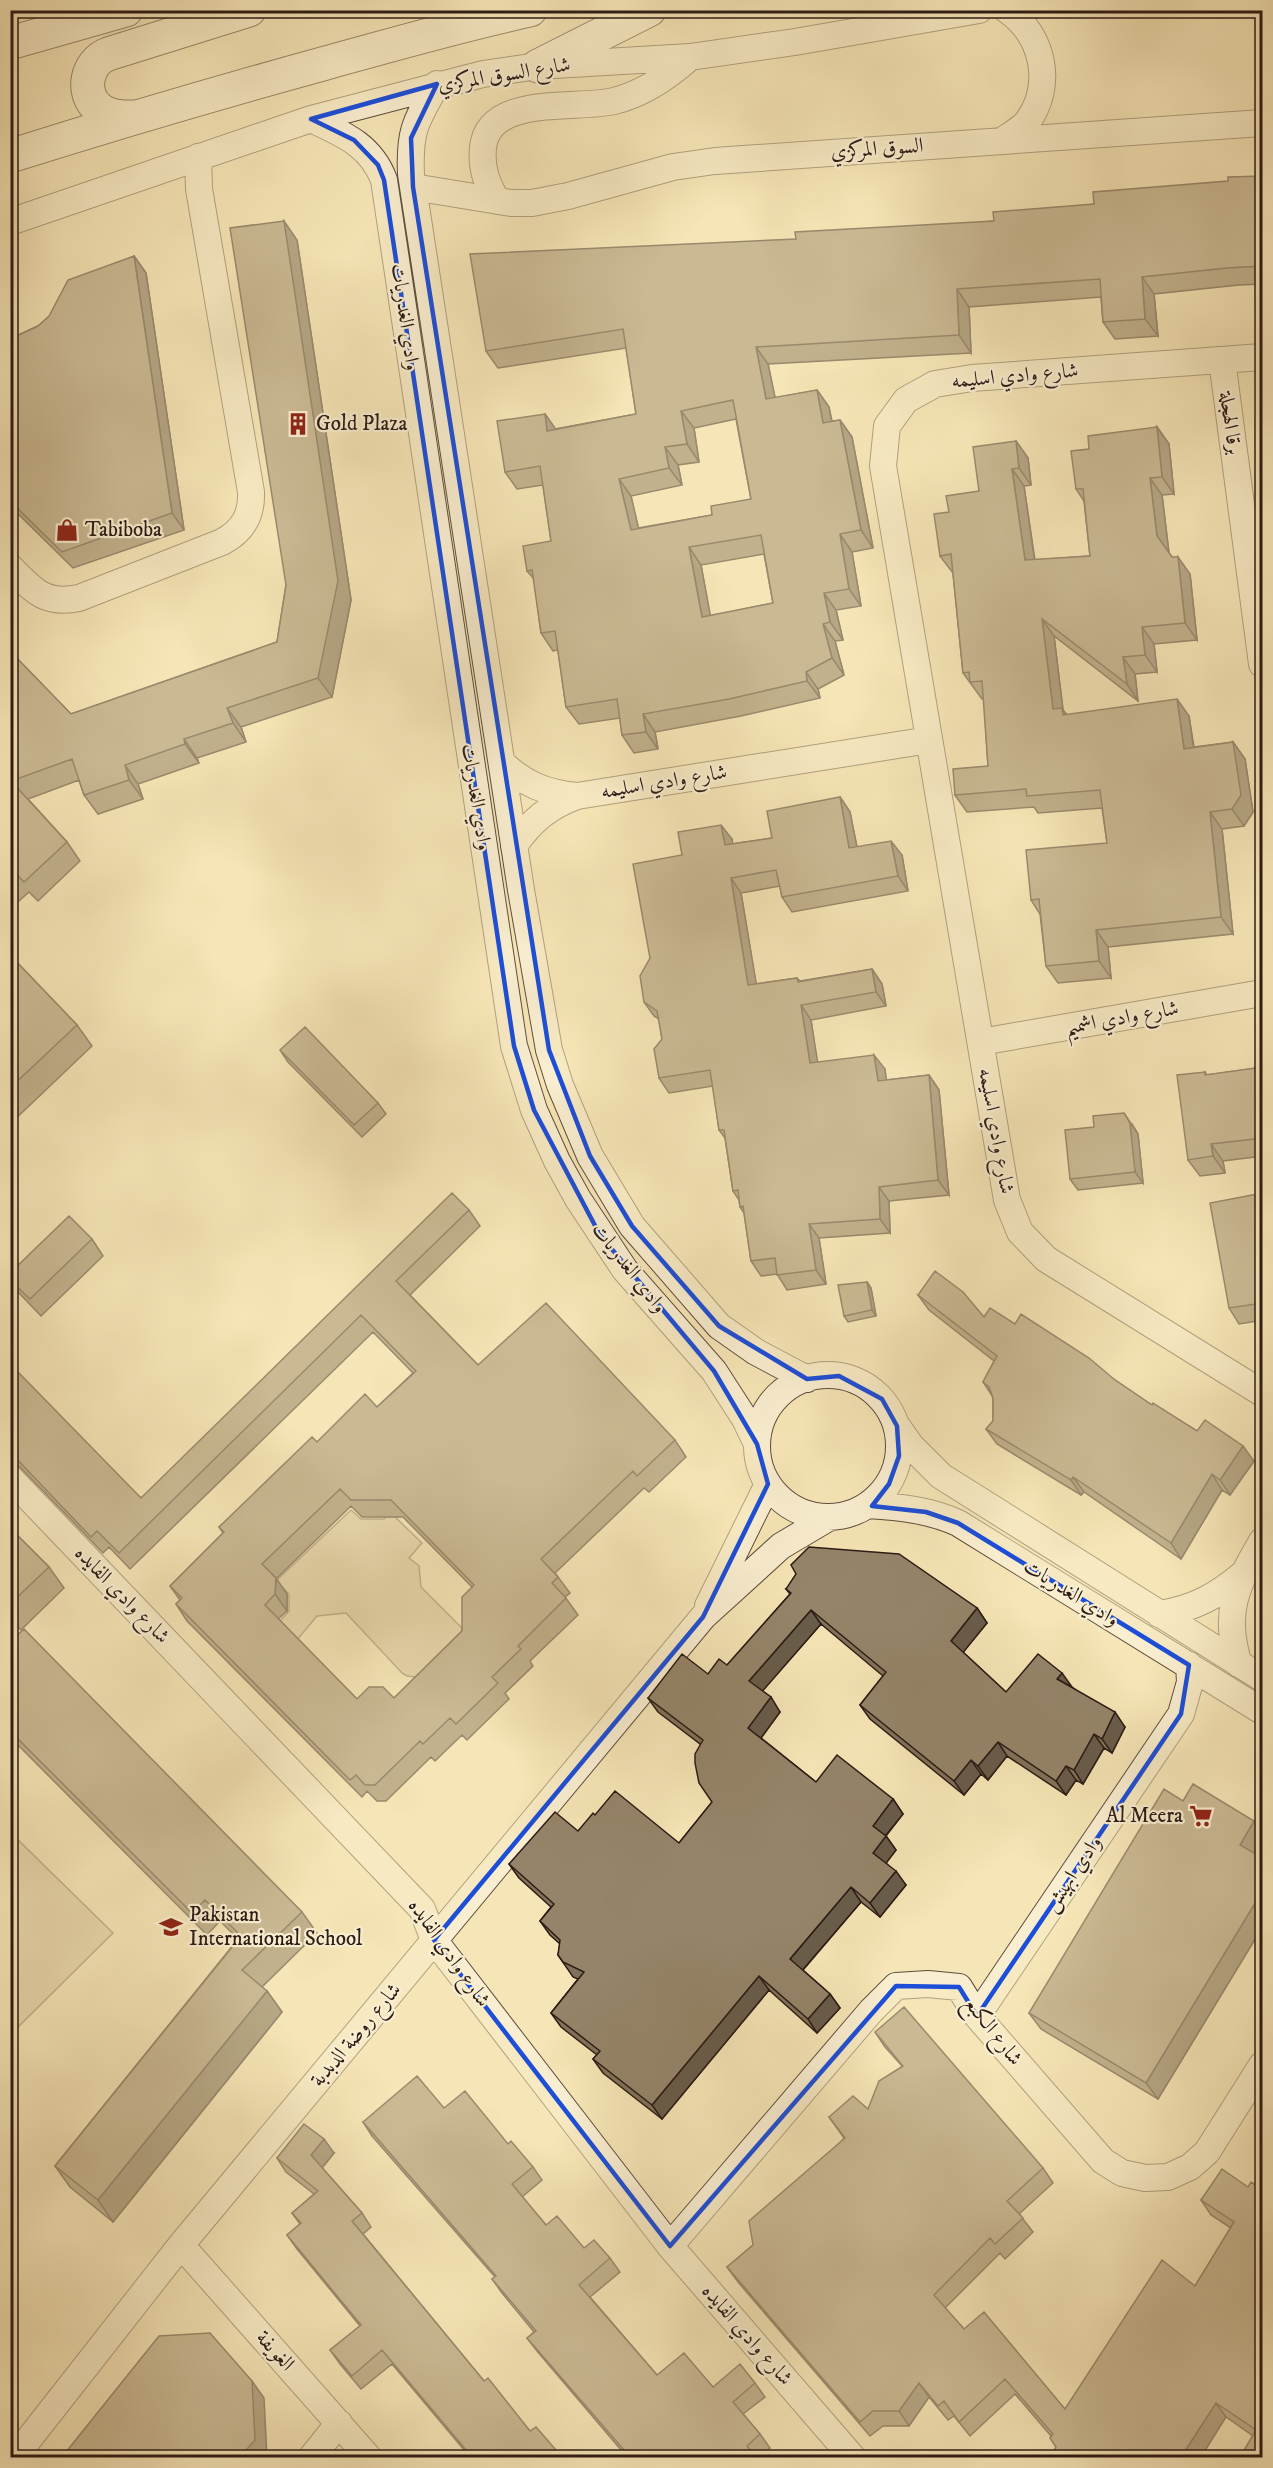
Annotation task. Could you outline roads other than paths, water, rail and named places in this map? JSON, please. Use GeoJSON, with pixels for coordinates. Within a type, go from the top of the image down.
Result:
{"type":"FeatureCollection","features":[{"type":"Feature","properties":{"kind":"main road"},"geometry":{"type":"LineString","coordinates":[[10,43],[126,10]]}},
{"type":"Feature","properties":{"kind":"main road"},"geometry":{"type":"LineString","coordinates":[[134,117],[105,113],[92,100],[88,83],[90,71],[95,63],[108,54],[249,10]]}},
{"type":"Feature","properties":{"kind":"main road"},"geometry":{"type":"LineString","coordinates":[[10,156],[134,117],[455,27],[530,10]]}},
{"type":"Feature","properties":{"kind":"main road"},"geometry":{"type":"LineString","coordinates":[[538,66],[649,10]]}},
{"type":"Feature","properties":{"kind":"street","name":"شارع السوق المركزي"},"geometry":{"type":"LineString","coordinates":[[10,222],[311,119],[483,74],[538,66],[690,57],[795,42],[979,10]]}},
{"type":"Feature","properties":{"kind":"street"},"geometry":{"type":"LineString","coordinates":[[1002,141],[1027,123],[1037,103],[1042,81],[1041,59],[1033,38],[1020,20],[1007,10]]}},
{"type":"Feature","properties":{"kind":"street"},"geometry":{"type":"LineString","coordinates":[[497,201],[489,186],[482,159],[483,139],[491,126],[509,113],[536,107],[585,106],[615,101],[639,92],[675,70],[690,57]]}},
{"type":"Feature","properties":{"kind":"street","name":"وادي الغدريات"},"geometry":{"type":"LineString","coordinates":[[438,84],[421,113],[411,138],[413,187],[514,846],[549,1050],[573,1119],[590,1156],[632,1226],[719,1326],[756,1352],[807,1379]]}},
{"type":"Feature","properties":{"kind":"street","name":"وادي الغدريات"},"geometry":{"type":"LineString","coordinates":[[311,119],[354,140],[378,165],[384,180],[514,1046],[534,1110],[557,1161],[600,1235],[625,1270],[714,1371],[746,1419],[757,1444]]}},
{"type":"Feature","properties":{"kind":"street","name":"السوق المركزي"},"geometry":{"type":"LineString","coordinates":[[413,187],[497,201],[532,203],[568,196],[673,167],[715,161],[1263,123]]}},
{"type":"Feature","properties":{"kind":"street"},"geometry":{"type":"LineString","coordinates":[[10,567],[43,597],[55,600],[79,598],[222,542],[232,537],[246,522],[252,503],[251,492],[199,189],[198,157]]}},
{"type":"Feature","properties":{"kind":"street","name":"شارع وادي اسليمه"},"geometry":{"type":"LineString","coordinates":[[1263,357],[972,378],[935,384],[906,400],[887,426],[883,466],[1007,1200],[1020,1232],[1046,1258],[1263,1393]]}},
{"type":"Feature","properties":{"kind":"street","name":"برقا الهجلة"},"geometry":{"type":"LineString","coordinates":[[1222,360],[1263,664]]}},
{"type":"Feature","properties":{"kind":"street","name":"شارع وادي اسليمه"},"geometry":{"type":"LineString","coordinates":[[514,846],[540,815],[557,803],[577,796],[928,740]]}},
{"type":"Feature","properties":{"kind":"street","name":"شارع وادي اسليمه"},"geometry":{"type":"LineString","coordinates":[[502,763],[524,782],[537,788],[557,794],[577,796]]}},
{"type":"Feature","properties":{"kind":"street","name":"شارع وادي اشميم"},"geometry":{"type":"LineString","coordinates":[[981,1042],[1263,993]]}},
{"type":"Feature","properties":{"kind":"street"},"geometry":{"type":"LineString","coordinates":[[823,1375],[839,1376],[869,1388],[882,1399],[897,1426],[899,1449],[896,1471],[889,1484],[868,1505],[844,1516],[816,1516],[789,1505],[768,1484],[760,1465],[757,1444],[759,1430],[772,1404],[788,1388],[807,1379],[823,1375]]}},
{"type":"Feature","properties":{"kind":"street","name":"وادي الغدريات"},"geometry":{"type":"LineString","coordinates":[[897,1426],[911,1446],[941,1476],[1263,1678]]}},
{"type":"Feature","properties":{"kind":"street","name":"شارع وادي الفايده"},"geometry":{"type":"LineString","coordinates":[[10,1478],[422,1909],[434,1940],[670,2246],[853,2457]]}},
{"type":"Feature","properties":{"kind":"street","name":"شارع روضة الدبدبة"},"geometry":{"type":"LineString","coordinates":[[703,1617],[768,1484]]}},
{"type":"Feature","properties":{"kind":"street","name":"وادي الغدريات"},"geometry":{"type":"LineString","coordinates":[[868,1505],[898,1506],[926,1512],[958,1523],[1263,1711]]}},
{"type":"Feature","properties":{"kind":"street","name":"شارع روضة الدبدبة"},"geometry":{"type":"LineString","coordinates":[[14,2457],[181,2245],[703,1617],[781,1546],[831,1517]]}},
{"type":"Feature","properties":{"kind":"street"},"geometry":{"type":"LineString","coordinates":[[1239,1664],[1233,1646],[1231,1628],[1236,1591],[1243,1574],[1263,1541]]}},
{"type":"Feature","properties":{"kind":"street"},"geometry":{"type":"LineString","coordinates":[[1160,1614],[1178,1611],[1213,1597],[1243,1574]]}},
{"type":"Feature","properties":{"kind":"street","name":"وادي ابهيش"},"geometry":{"type":"LineString","coordinates":[[977,2016],[1181,1714],[1190,1682],[1189,1665]]}},
{"type":"Feature","properties":{"kind":"street","name":"شارع الكبع"},"geometry":{"type":"LineString","coordinates":[[670,2246],[871,2011],[897,1986],[928,1984],[959,1987],[977,2016],[1103,2161],[1122,2173],[1145,2178],[1168,2176],[1190,2167],[1207,2152],[1263,2065]]}},
{"type":"Feature","properties":{"kind":"street","name":"الغويفة"},"geometry":{"type":"LineString","coordinates":[[181,2245],[369,2457]]}},
{"type":"Feature","properties":{"kind":"street"},"geometry":{"type":"LineString","coordinates":[[311,2457],[339,2423]]}},
{"type":"Feature","properties":{"kind":"place","name":"Gold Plaza"},"geometry":{"type":"Point","coordinates":[298,424]}},
{"type":"Feature","properties":{"kind":"place","name":"Tabiboba"},"geometry":{"type":"Point","coordinates":[67,530]}},
{"type":"Feature","properties":{"kind":"place","name":"Al Meera"},"geometry":{"type":"Point","coordinates":[1201,1816]}},
{"type":"Feature","properties":{"kind":"place","name":"Pakistan International School"},"geometry":{"type":"Point","coordinates":[171,1927]}}]}
